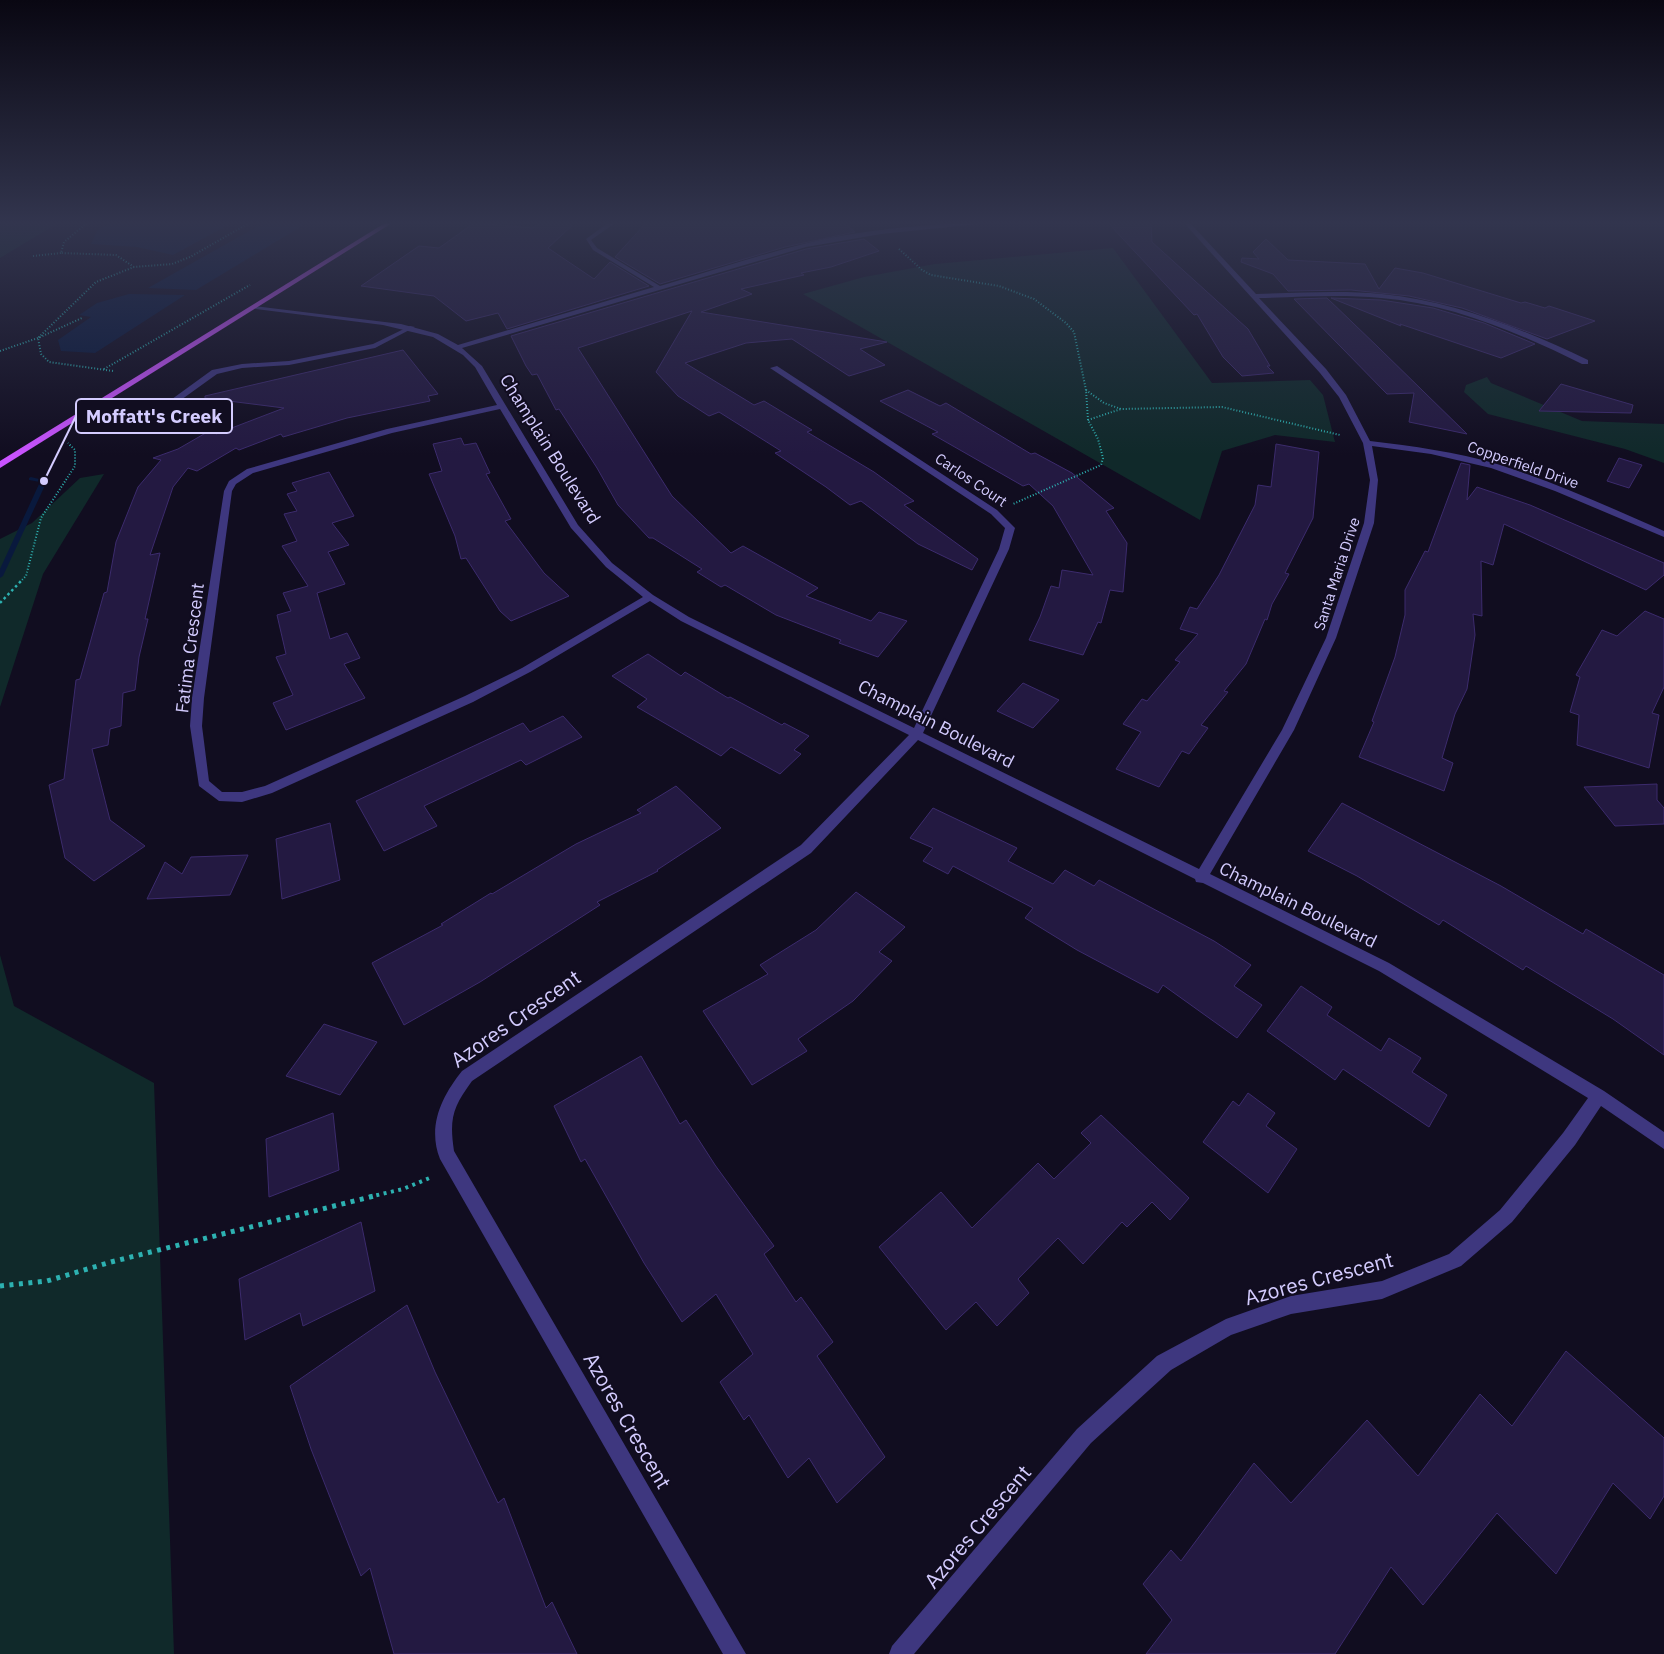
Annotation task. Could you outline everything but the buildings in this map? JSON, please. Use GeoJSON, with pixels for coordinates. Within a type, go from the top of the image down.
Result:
{"type":"FeatureCollection","features":[{"type":"Feature","properties":{"kind":"main road"},"geometry":{"type":"LineString","coordinates":[[0,465],[267,300]]}},
{"type":"Feature","properties":{"kind":"street"},"geometry":{"type":"LineString","coordinates":[[458,347],[614,300]]}},
{"type":"Feature","properties":{"kind":"street","name":"Santa Maria Drive"},"geometry":{"type":"LineString","coordinates":[[1201,878],[1288,730],[1331,638],[1369,523],[1374,480],[1367,443],[1343,397],[1323,371],[1259,300]]}},
{"type":"Feature","properties":{"kind":"street"},"geometry":{"type":"LineString","coordinates":[[1408,300],[1427,303],[1544,342],[1585,362]]}},
{"type":"Feature","properties":{"kind":"street","name":"Champlain Boulevard"},"geometry":{"type":"LineString","coordinates":[[256,307],[412,328],[436,336],[458,347],[478,366],[574,526],[608,564],[650,597],[685,619],[1201,878],[1384,967],[1599,1096],[1664,1140]]}},
{"type":"Feature","properties":{"kind":"street"},"geometry":{"type":"LineString","coordinates":[[132,431],[215,372],[242,366],[289,363],[375,346],[412,328]]}},
{"type":"Feature","properties":{"kind":"street","name":"Carlos Court"},"geometry":{"type":"LineString","coordinates":[[774,368],[994,512],[1010,528],[1008,540],[917,734]]}},
{"type":"Feature","properties":{"kind":"street","name":"Fatima Crescent"},"geometry":{"type":"LineString","coordinates":[[503,406],[355,440],[250,471],[232,483],[228,491],[198,698],[196,726],[202,783],[219,796],[242,797],[268,790],[469,699],[526,670],[650,597]]}},
{"type":"Feature","properties":{"kind":"street","name":"Copperfield Drive"},"geometry":{"type":"LineString","coordinates":[[1367,443],[1445,454],[1494,466],[1542,483],[1664,534]]}},
{"type":"Feature","properties":{"kind":"street","name":"Azores Crescent"},"geometry":{"type":"LineString","coordinates":[[735,1654],[446,1153],[441,1125],[450,1098],[467,1076],[806,849],[917,734]]}},
{"type":"Feature","properties":{"kind":"street","name":"Azores Crescent"},"geometry":{"type":"LineString","coordinates":[[900,1654],[1084,1436],[1164,1363],[1226,1328],[1291,1305],[1382,1290],[1455,1260],[1506,1216],[1569,1139],[1599,1096]]}},
{"type":"Feature","properties":{"kind":"path"},"geometry":{"type":"LineString","coordinates":[[38,338],[77,300]]}},
{"type":"Feature","properties":{"kind":"path"},"geometry":{"type":"LineString","coordinates":[[104,370],[224,300]]}},
{"type":"Feature","properties":{"kind":"path"},"geometry":{"type":"LineString","coordinates":[[994,512],[1101,465],[1103,458],[1098,439],[1088,420],[1086,390],[1074,332],[1058,316],[1034,300]]}},
{"type":"Feature","properties":{"kind":"path"},"geometry":{"type":"LineString","coordinates":[[0,351],[38,338],[82,318]]}},
{"type":"Feature","properties":{"kind":"path"},"geometry":{"type":"LineString","coordinates":[[38,338],[41,354],[49,362],[122,372]]}},
{"type":"Feature","properties":{"kind":"path"},"geometry":{"type":"LineString","coordinates":[[1086,390],[1104,403],[1121,409]]}},
{"type":"Feature","properties":{"kind":"path"},"geometry":{"type":"LineString","coordinates":[[1088,420],[1121,409],[1222,407],[1340,435]]}},
{"type":"Feature","properties":{"kind":"path"},"geometry":{"type":"LineString","coordinates":[[0,603],[26,576],[41,518],[75,466],[75,450],[66,441]]}},
{"type":"Feature","properties":{"kind":"path"},"geometry":{"type":"LineString","coordinates":[[0,1286],[47,1281],[111,1262],[403,1189],[454,1167]]}},
{"type":"Feature","properties":{"kind":"green space"},"geometry":{"type":"Polygon","coordinates":[[[814,300],[1151,300],[1212,383],[1310,380],[1323,395],[1335,442],[1275,435],[1222,451],[1200,520],[814,300]]]}},
{"type":"Feature","properties":{"kind":"green space"},"geometry":{"type":"Polygon","coordinates":[[[1487,377],[1491,383],[1582,421],[1664,424],[1664,463],[1625,449],[1488,414],[1464,392],[1466,385],[1487,377]]]}},
{"type":"Feature","properties":{"kind":"green space"},"geometry":{"type":"Polygon","coordinates":[[[104,474],[43,574],[0,707],[0,539],[32,523],[80,478],[104,474]]]}},
{"type":"Feature","properties":{"kind":"green space"},"geometry":{"type":"Polygon","coordinates":[[[0,955],[14,1006],[154,1083],[174,1654],[0,1654],[0,955]]]}},
{"type":"Feature","properties":{"kind":"water"},"geometry":{"type":"Polygon","coordinates":[[[107,300],[177,300],[95,353],[61,351],[58,340],[91,317],[79,315],[97,303],[107,300]]]}},
{"type":"Feature","properties":{"kind":"waterway"},"geometry":{"type":"LineString","coordinates":[[0,576],[44,481],[31,479]]}},
{"type":"Feature","properties":{"kind":"place","name":"Moffatt's Creek"},"geometry":{"type":"Point","coordinates":[44,481]}}]}
